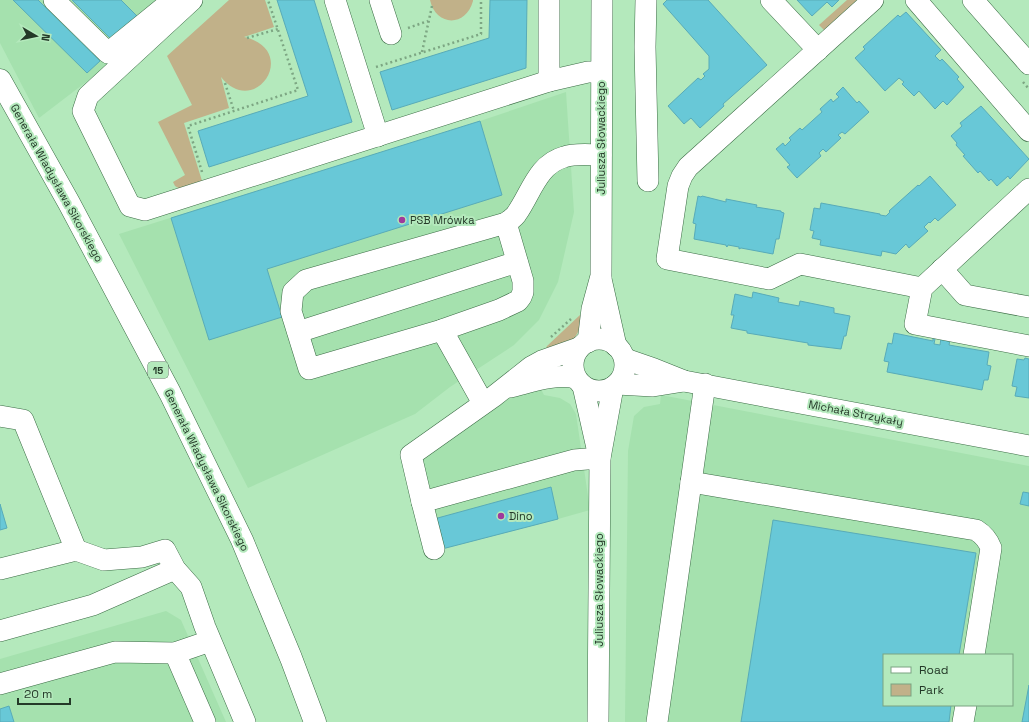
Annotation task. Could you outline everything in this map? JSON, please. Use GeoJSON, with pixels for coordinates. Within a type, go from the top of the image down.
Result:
{"type":"FeatureCollection","features":[{"type":"Feature","properties":{"kind":"main road","name":"Generała Władysława Sikorskiego"},"geometry":{"type":"LineString","coordinates":[[0,80],[70,203],[170,393],[242,540],[291,658],[315,722]]}},
{"type":"Feature","properties":{"kind":"street"},"geometry":{"type":"LineString","coordinates":[[54,0],[108,53],[173,0]]}},
{"type":"Feature","properties":{"kind":"street"},"geometry":{"type":"LineString","coordinates":[[192,0],[88,96],[83,111],[130,206],[145,210],[549,81],[595,72]]}},
{"type":"Feature","properties":{"kind":"street"},"geometry":{"type":"LineString","coordinates":[[335,0],[378,136]]}},
{"type":"Feature","properties":{"kind":"street"},"geometry":{"type":"LineString","coordinates":[[380,0],[391,34]]}},
{"type":"Feature","properties":{"kind":"street"},"geometry":{"type":"LineString","coordinates":[[549,0],[549,81]]}},
{"type":"Feature","properties":{"kind":"street","name":"Juliusza Słowackiego"},"geometry":{"type":"LineString","coordinates":[[583,345],[600,276],[601,155],[595,72],[602,0]]}},
{"type":"Feature","properties":{"kind":"street"},"geometry":{"type":"LineString","coordinates":[[646,0],[645,46],[648,182]]}},
{"type":"Feature","properties":{"kind":"street"},"geometry":{"type":"LineString","coordinates":[[771,0],[818,50]]}},
{"type":"Feature","properties":{"kind":"street"},"geometry":{"type":"LineString","coordinates":[[873,0],[688,167],[678,186],[667,259],[769,279],[800,264],[922,288]]}},
{"type":"Feature","properties":{"kind":"street"},"geometry":{"type":"LineString","coordinates":[[916,0],[1029,131]]}},
{"type":"Feature","properties":{"kind":"street"},"geometry":{"type":"LineString","coordinates":[[973,0],[1029,64]]}},
{"type":"Feature","properties":{"kind":"street"},"geometry":{"type":"LineString","coordinates":[[506,223],[524,288],[518,301],[500,310],[442,330],[309,369],[291,311],[293,292],[306,280],[506,223],[516,214],[535,182],[544,170],[552,163],[563,157],[574,155],[601,155]]}},
{"type":"Feature","properties":{"kind":"street"},"geometry":{"type":"LineString","coordinates":[[1029,189],[922,288],[915,324],[1029,346]]}},
{"type":"Feature","properties":{"kind":"street"},"geometry":{"type":"LineString","coordinates":[[298,332],[517,262]]}},
{"type":"Feature","properties":{"kind":"street"},"geometry":{"type":"LineString","coordinates":[[942,270],[966,295],[1029,307]]}},
{"type":"Feature","properties":{"kind":"street","name":"Juliusza Słowackiego"},"geometry":{"type":"LineString","coordinates":[[600,276],[620,352]]}},
{"type":"Feature","properties":{"kind":"street"},"geometry":{"type":"LineString","coordinates":[[442,330],[483,403]]}},
{"type":"Feature","properties":{"kind":"street"},"geometry":{"type":"LineString","coordinates":[[434,549],[411,455],[504,388],[531,366],[542,361],[602,339],[610,341],[620,352],[625,368],[622,376],[615,385],[601,391],[595,391],[566,376],[546,378],[504,388]]}},
{"type":"Feature","properties":{"kind":"street"},"geometry":{"type":"LineString","coordinates":[[580,382],[574,370],[573,362],[575,355],[583,345]]}},
{"type":"Feature","properties":{"kind":"street","name":"Michała Strzykały"},"geometry":{"type":"LineString","coordinates":[[620,352],[654,369],[684,381],[1029,446]]}},
{"type":"Feature","properties":{"kind":"street","name":"Michała Strzykały"},"geometry":{"type":"LineString","coordinates":[[615,385],[653,386],[684,381]]}},
{"type":"Feature","properties":{"kind":"street","name":"Juliusza Słowackiego"},"geometry":{"type":"LineString","coordinates":[[580,382],[600,458]]}},
{"type":"Feature","properties":{"kind":"street"},"geometry":{"type":"LineString","coordinates":[[657,722],[705,384]]}},
{"type":"Feature","properties":{"kind":"street","name":"Juliusza Słowackiego"},"geometry":{"type":"LineString","coordinates":[[598,722],[600,458],[615,385]]}},
{"type":"Feature","properties":{"kind":"street"},"geometry":{"type":"LineString","coordinates":[[0,416],[23,420],[76,550]]}},
{"type":"Feature","properties":{"kind":"street"},"geometry":{"type":"LineString","coordinates":[[422,502],[574,460],[600,458]]}},
{"type":"Feature","properties":{"kind":"street"},"geometry":{"type":"LineString","coordinates":[[691,482],[976,530],[983,534],[989,542],[991,548],[974,654]]}},
{"type":"Feature","properties":{"kind":"street"},"geometry":{"type":"LineString","coordinates":[[0,569],[76,550],[104,560],[142,557],[165,550],[175,569],[191,587],[210,641],[245,722]]}},
{"type":"Feature","properties":{"kind":"street"},"geometry":{"type":"LineString","coordinates":[[0,631],[93,605],[175,569]]}},
{"type":"Feature","properties":{"kind":"street"},"geometry":{"type":"LineString","coordinates":[[0,684],[115,652],[175,653],[210,641]]}},
{"type":"Feature","properties":{"kind":"street"},"geometry":{"type":"LineString","coordinates":[[175,653],[205,722]]}},
{"type":"Feature","properties":{"kind":"street"},"geometry":{"type":"LineString","coordinates":[[963,722],[966,706]]}},
{"type":"Feature","properties":{"kind":"path"},"geometry":{"type":"LineString","coordinates":[[208,190],[188,126],[298,90],[268,0]]}},
{"type":"Feature","properties":{"kind":"path"},"geometry":{"type":"LineString","coordinates":[[358,73],[481,34],[481,0]]}},
{"type":"Feature","properties":{"kind":"path"},"geometry":{"type":"LineString","coordinates":[[422,52],[432,6]]}},
{"type":"Feature","properties":{"kind":"path"},"geometry":{"type":"LineString","coordinates":[[247,38],[278,29]]}},
{"type":"Feature","properties":{"kind":"path"},"geometry":{"type":"LineString","coordinates":[[225,83],[234,111]]}},
{"type":"Feature","properties":{"kind":"shaded area"},"geometry":{"type":"Polygon","coordinates":[[[0,0],[187,0],[150,33],[39,118],[0,43],[0,0]]]}},
{"type":"Feature","properties":{"kind":"shaded area"},"geometry":{"type":"Polygon","coordinates":[[[566,92],[574,212],[558,282],[539,320],[514,345],[450,387],[415,414],[248,488],[119,234],[480,121],[566,92]]]}},
{"type":"Feature","properties":{"kind":"shaded area"},"geometry":{"type":"Polygon","coordinates":[[[540,387],[544,395],[560,398],[570,404],[576,414],[590,510],[442,549],[405,473],[451,437],[510,397],[540,387]]]}},
{"type":"Feature","properties":{"kind":"shaded area"},"geometry":{"type":"Polygon","coordinates":[[[661,395],[1029,466],[1029,722],[625,722],[628,451],[634,416],[644,407],[660,404],[661,395]]]}},
{"type":"Feature","properties":{"kind":"shaded area"},"geometry":{"type":"Polygon","coordinates":[[[166,611],[181,620],[226,722],[0,722],[0,659],[166,611]]]}},
{"type":"Feature","properties":{"kind":"green space"},"geometry":{"type":"Polygon","coordinates":[[[229,0],[265,0],[274,27],[244,37],[261,44],[269,55],[271,67],[267,78],[258,87],[247,91],[234,88],[221,77],[229,108],[184,123],[203,184],[180,189],[175,186],[173,182],[185,175],[158,122],[192,105],[167,56],[229,0]]]}},
{"type":"Feature","properties":{"kind":"green space"},"geometry":{"type":"Polygon","coordinates":[[[430,0],[473,1],[469,10],[464,16],[451,20],[444,19],[438,15],[433,9],[430,0]]]}},
{"type":"Feature","properties":{"kind":"green space"},"geometry":{"type":"Polygon","coordinates":[[[847,0],[860,0],[825,31],[819,25],[847,0]]]}},
{"type":"Feature","properties":{"kind":"green space"},"geometry":{"type":"Polygon","coordinates":[[[580,315],[584,315],[575,337],[567,344],[545,351],[547,346],[580,315]]]}},
{"type":"Feature","properties":{"kind":"building"},"geometry":{"type":"Polygon","coordinates":[[[13,0],[38,0],[100,61],[87,73],[13,0]]]}},
{"type":"Feature","properties":{"kind":"building"},"geometry":{"type":"Polygon","coordinates":[[[72,0],[121,0],[140,19],[116,44],[72,0]]]}},
{"type":"Feature","properties":{"kind":"building"},"geometry":{"type":"Polygon","coordinates":[[[277,0],[314,0],[352,122],[209,167],[198,131],[308,96],[277,0]]]}},
{"type":"Feature","properties":{"kind":"building"},"geometry":{"type":"Polygon","coordinates":[[[490,0],[527,0],[526,68],[392,110],[380,72],[489,38],[490,0]]]}},
{"type":"Feature","properties":{"kind":"building"},"geometry":{"type":"Polygon","coordinates":[[[667,0],[708,0],[767,65],[723,104],[724,106],[700,128],[691,118],[684,124],[668,106],[698,78],[701,80],[705,76],[703,74],[709,69],[709,56],[663,4],[667,0]]]}},
{"type":"Feature","properties":{"kind":"building"},"geometry":{"type":"Polygon","coordinates":[[[797,0],[839,0],[832,7],[827,2],[812,16],[797,0]]]}},
{"type":"Feature","properties":{"kind":"building"},"geometry":{"type":"Polygon","coordinates":[[[906,12],[941,50],[935,56],[940,61],[942,59],[959,77],[957,79],[964,87],[947,105],[943,101],[935,109],[919,91],[914,96],[902,84],[904,82],[899,78],[885,91],[855,58],[865,49],[863,47],[898,15],[900,17],[906,12]]]}},
{"type":"Feature","properties":{"kind":"building"},"geometry":{"type":"Polygon","coordinates":[[[843,87],[857,103],[859,101],[869,112],[845,134],[842,132],[838,135],[841,138],[826,152],[823,149],[819,153],[821,156],[797,178],[787,167],[790,165],[776,149],[783,143],[785,146],[791,140],[789,138],[800,128],[802,130],[822,112],[820,109],[831,99],[833,102],[839,97],[836,94],[843,87]]]}},
{"type":"Feature","properties":{"kind":"building"},"geometry":{"type":"Polygon","coordinates":[[[981,106],[1029,159],[1010,179],[1008,176],[997,186],[991,179],[989,181],[980,171],[978,173],[963,156],[965,155],[956,145],[957,143],[951,136],[962,126],[960,123],[981,106]]]}},
{"type":"Feature","properties":{"kind":"building"},"geometry":{"type":"Polygon","coordinates":[[[480,121],[502,195],[267,269],[282,317],[209,340],[171,218],[480,121]]]}},
{"type":"Feature","properties":{"kind":"building"},"geometry":{"type":"Polygon","coordinates":[[[930,176],[956,205],[938,221],[935,218],[930,223],[929,222],[924,227],[928,231],[909,248],[906,244],[896,254],[882,251],[881,256],[820,245],[821,240],[812,238],[814,231],[810,230],[814,208],[820,209],[821,203],[886,216],[890,212],[889,211],[930,176]]]}},
{"type":"Feature","properties":{"kind":"building"},"geometry":{"type":"Polygon","coordinates":[[[698,196],[726,202],[726,199],[757,205],[756,207],[781,211],[784,213],[779,239],[776,239],[773,254],[741,248],[739,249],[739,247],[728,245],[727,247],[726,245],[694,239],[696,224],[693,223],[698,196]]]}},
{"type":"Feature","properties":{"kind":"building"},"geometry":{"type":"Polygon","coordinates":[[[753,292],[779,298],[778,302],[799,306],[800,301],[834,308],[834,313],[850,316],[846,336],[844,336],[841,349],[808,345],[808,343],[747,333],[747,331],[731,328],[734,315],[731,315],[735,294],[752,298],[753,292]]]}},
{"type":"Feature","properties":{"kind":"building"},"geometry":{"type":"Polygon","coordinates":[[[894,333],[933,341],[933,338],[935,339],[934,344],[940,345],[941,338],[950,340],[949,345],[989,352],[987,365],[991,366],[988,380],[984,380],[982,390],[887,372],[889,362],[884,361],[888,343],[892,344],[894,333]]]}},
{"type":"Feature","properties":{"kind":"building"},"geometry":{"type":"Polygon","coordinates":[[[1025,358],[1029,359],[1029,398],[1015,396],[1017,387],[1012,386],[1017,359],[1024,360],[1025,358]]]}},
{"type":"Feature","properties":{"kind":"building","name":"Dino"},"geometry":{"type":"Polygon","coordinates":[[[551,487],[558,519],[442,549],[434,519],[551,487]]]}},
{"type":"Feature","properties":{"kind":"building"},"geometry":{"type":"Polygon","coordinates":[[[1023,492],[1029,493],[1029,506],[1020,504],[1023,492]]]}},
{"type":"Feature","properties":{"kind":"building"},"geometry":{"type":"Polygon","coordinates":[[[0,504],[7,528],[0,530],[0,504]]]}},
{"type":"Feature","properties":{"kind":"building"},"geometry":{"type":"Polygon","coordinates":[[[773,520],[976,553],[959,654],[883,654],[883,706],[951,706],[949,722],[741,722],[773,520]]]}},
{"type":"Feature","properties":{"kind":"building"},"geometry":{"type":"Polygon","coordinates":[[[1029,685],[1029,722],[1022,722],[1029,685]]]}},
{"type":"Feature","properties":{"kind":"building"},"geometry":{"type":"Polygon","coordinates":[[[9,706],[14,722],[0,722],[0,709],[9,706]]]}},
{"type":"Feature","properties":{"kind":"place","name":"PSB Mrówka"},"geometry":{"type":"Point","coordinates":[402,220]}},
{"type":"Feature","properties":{"kind":"place","name":"Dino"},"geometry":{"type":"Point","coordinates":[501,516]}}]}
